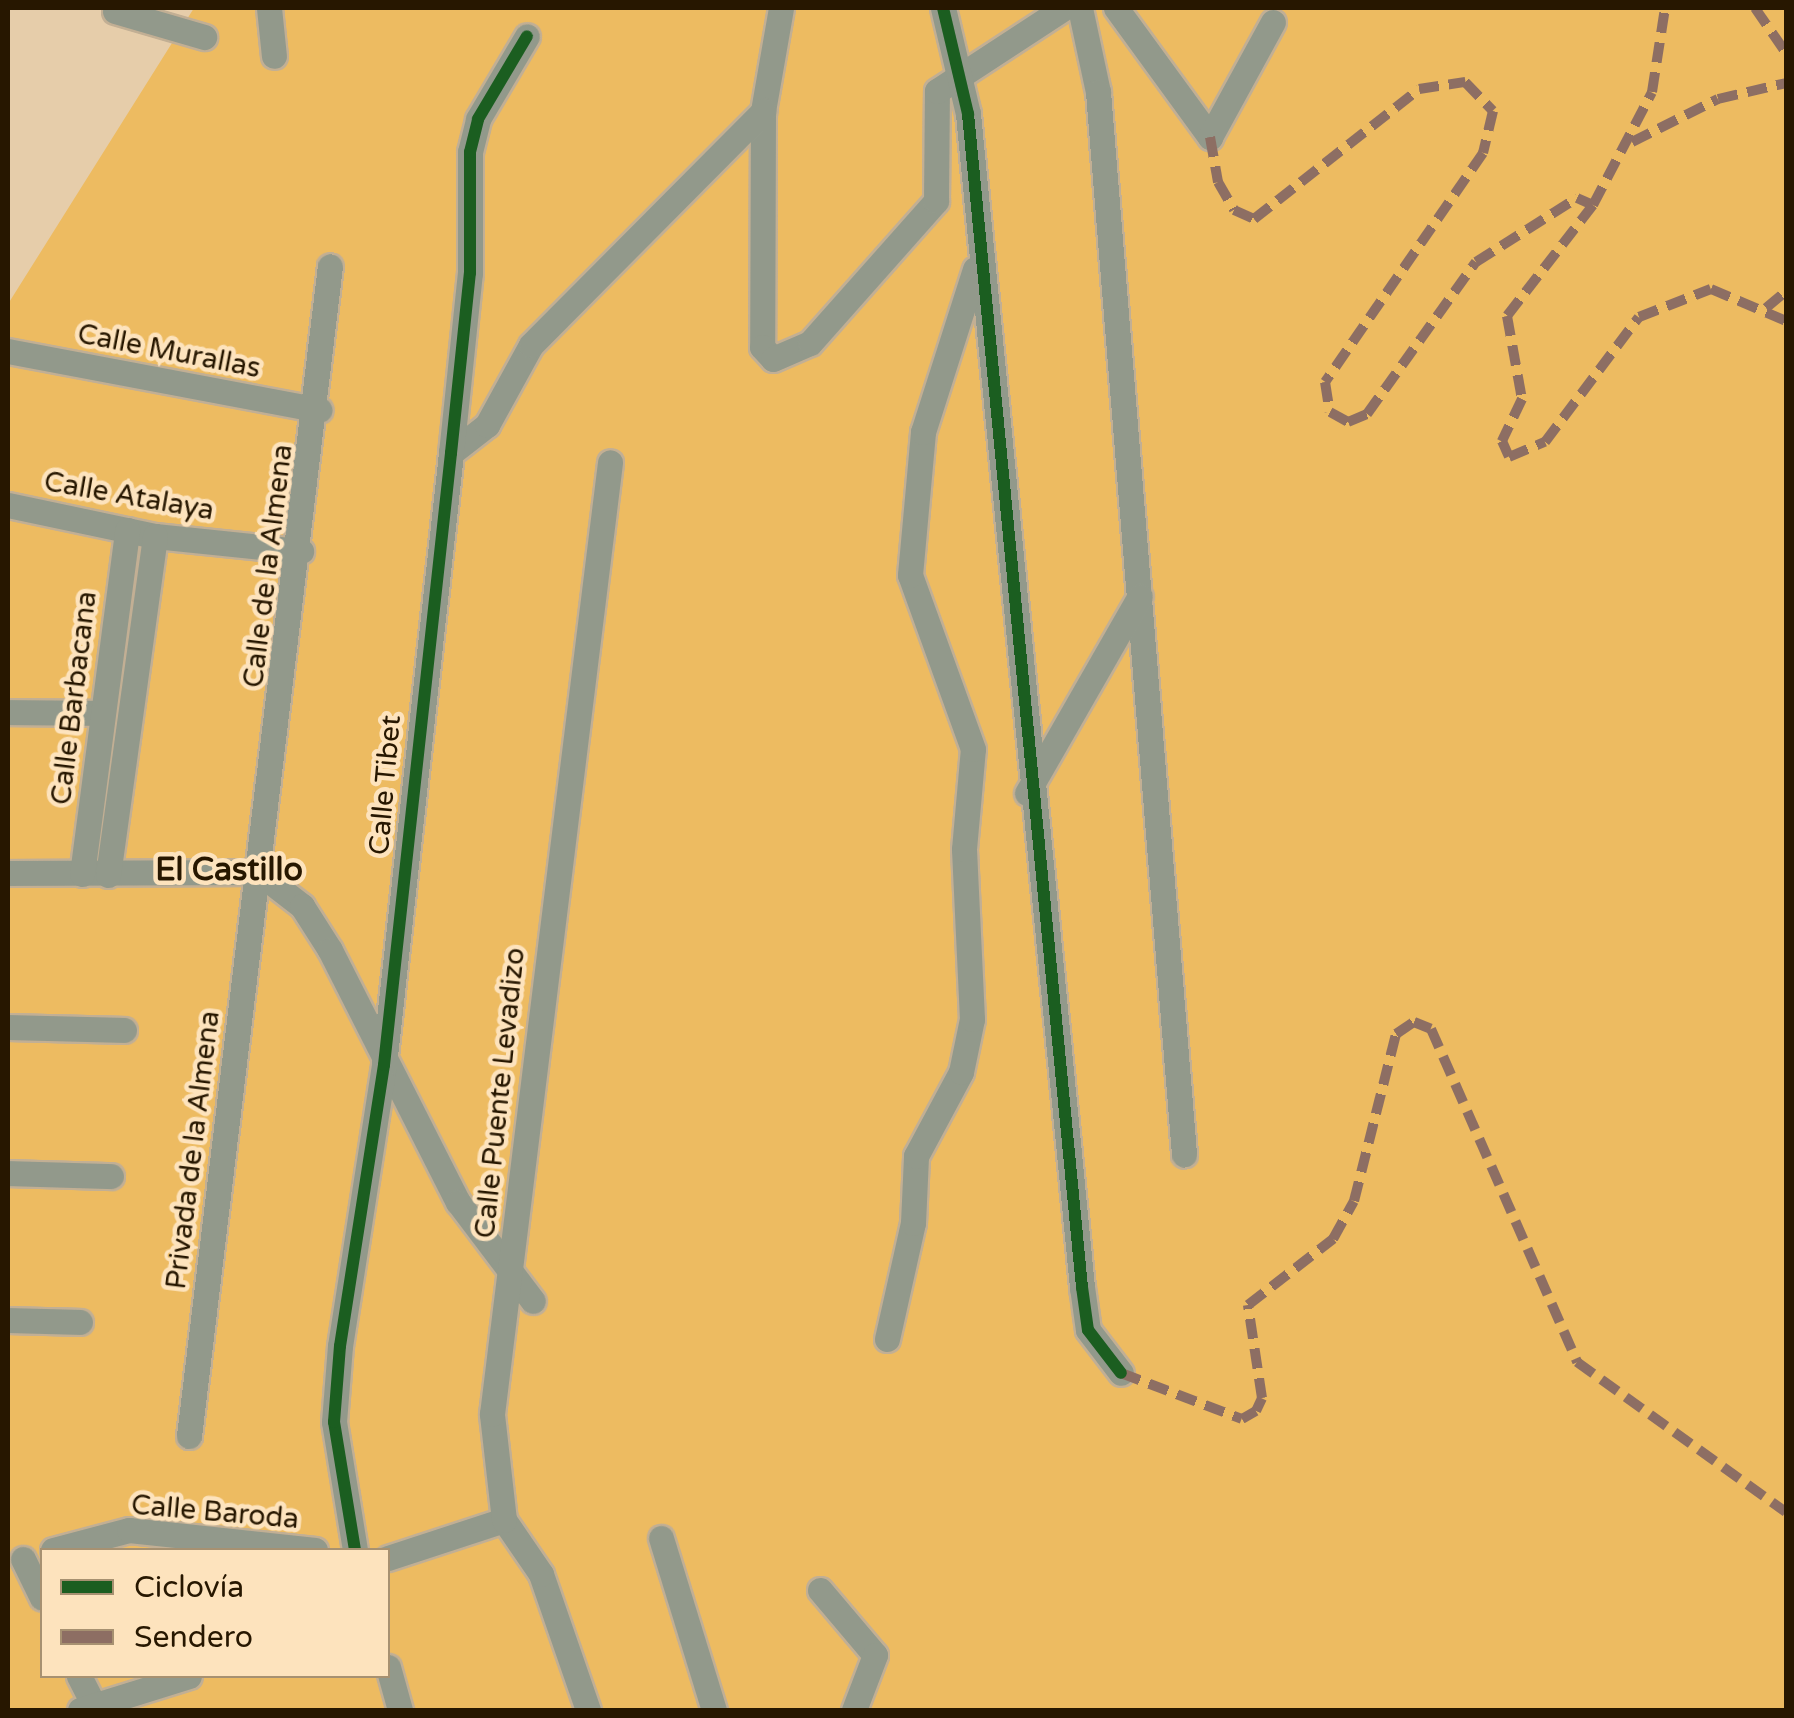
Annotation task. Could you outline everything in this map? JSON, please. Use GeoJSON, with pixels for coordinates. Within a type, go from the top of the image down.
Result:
{"type":"FeatureCollection","features":[{"type":"Feature","properties":{"kind":"street"},"geometry":{"type":"LineString","coordinates":[[269,8],[274,56]]}},
{"type":"Feature","properties":{"kind":"street"},"geometry":{"type":"LineString","coordinates":[[782,8],[763,111],[762,346],[784,358],[810,343],[936,201],[930,103],[960,70],[1064,8]]}},
{"type":"Feature","properties":{"kind":"street"},"geometry":{"type":"LineString","coordinates":[[943,8],[960,70],[1028,793],[1088,1330],[1121,1373]]}},
{"type":"Feature","properties":{"kind":"street"},"geometry":{"type":"LineString","coordinates":[[1080,8],[1098,92],[1184,1155]]}},
{"type":"Feature","properties":{"kind":"street"},"geometry":{"type":"LineString","coordinates":[[1116,8],[1210,137],[1272,22]]}},
{"type":"Feature","properties":{"kind":"street"},"geometry":{"type":"LineString","coordinates":[[114,19],[204,37]]}},
{"type":"Feature","properties":{"kind":"street","name":"Calle Tibet"},"geometry":{"type":"LineString","coordinates":[[355,1548],[334,1422],[384,1065],[451,454],[470,273],[470,152],[526,36]]}},
{"type":"Feature","properties":{"kind":"street"},"geometry":{"type":"LineString","coordinates":[[451,454],[487,425],[532,345],[763,111]]}},
{"type":"Feature","properties":{"kind":"street"},"geometry":{"type":"LineString","coordinates":[[887,1339],[913,1223],[916,1156],[961,1072],[972,1019],[964,849],[973,749],[910,575],[923,432],[978,260]]}},
{"type":"Feature","properties":{"kind":"street","name":"Calle de la Almena"},"geometry":{"type":"LineString","coordinates":[[258,872],[319,410],[330,266]]}},
{"type":"Feature","properties":{"kind":"street","name":"Calle Murallas"},"geometry":{"type":"LineString","coordinates":[[8,352],[319,410]]}},
{"type":"Feature","properties":{"kind":"street","name":"Calle Puente Levadizo"},"geometry":{"type":"LineString","coordinates":[[588,1710],[541,1574],[504,1520],[492,1414],[610,462]]}},
{"type":"Feature","properties":{"kind":"street","name":"Calle Atalaya"},"geometry":{"type":"LineString","coordinates":[[8,505],[155,536],[301,551]]}},
{"type":"Feature","properties":{"kind":"street","name":"Calle Barbacana"},"geometry":{"type":"LineString","coordinates":[[95,874],[101,713],[127,530]]}},
{"type":"Feature","properties":{"kind":"street","name":"Calle Barbacana"},"geometry":{"type":"LineString","coordinates":[[95,874],[155,536]]}},
{"type":"Feature","properties":{"kind":"street"},"geometry":{"type":"LineString","coordinates":[[1028,793],[1140,596]]}},
{"type":"Feature","properties":{"kind":"street"},"geometry":{"type":"LineString","coordinates":[[8,712],[101,713]]}},
{"type":"Feature","properties":{"kind":"street"},"geometry":{"type":"LineString","coordinates":[[8,872],[258,872],[302,906],[458,1202],[532,1301]]}},
{"type":"Feature","properties":{"kind":"street","name":"Privada de la Almena"},"geometry":{"type":"LineString","coordinates":[[189,1436],[258,872]]}},
{"type":"Feature","properties":{"kind":"street"},"geometry":{"type":"LineString","coordinates":[[8,1027],[124,1030]]}},
{"type":"Feature","properties":{"kind":"street"},"geometry":{"type":"LineString","coordinates":[[8,1173],[111,1176]]}},
{"type":"Feature","properties":{"kind":"street"},"geometry":{"type":"LineString","coordinates":[[8,1320],[80,1322]]}},
{"type":"Feature","properties":{"kind":"street"},"geometry":{"type":"LineString","coordinates":[[390,1557],[504,1520]]}},
{"type":"Feature","properties":{"kind":"street","name":"Calle Baroda"},"geometry":{"type":"LineString","coordinates":[[61,1548],[129,1530],[296,1548]]}},
{"type":"Feature","properties":{"kind":"street"},"geometry":{"type":"LineString","coordinates":[[661,1538],[714,1710]]}},
{"type":"Feature","properties":{"kind":"street"},"geometry":{"type":"LineString","coordinates":[[24,1558],[40,1594]]}},
{"type":"Feature","properties":{"kind":"street"},"geometry":{"type":"LineString","coordinates":[[820,1590],[875,1654],[854,1710]]}},
{"type":"Feature","properties":{"kind":"street"},"geometry":{"type":"LineString","coordinates":[[390,1675],[400,1710]]}},
{"type":"Feature","properties":{"kind":"street"},"geometry":{"type":"LineString","coordinates":[[80,1678],[90,1709],[183,1678]]}},
{"type":"Feature","properties":{"kind":"shaded area"},"geometry":{"type":"Polygon","coordinates":[[[194,8],[1786,8],[1786,1710],[8,1710],[8,304],[194,8]]]}},
{"type":"Feature","properties":{"kind":"marked path"},"geometry":{"type":"LineString","coordinates":[[1593,205],[1652,92],[1665,8]]}},
{"type":"Feature","properties":{"kind":"marked path"},"geometry":{"type":"LineString","coordinates":[[1755,8],[1786,53]]}},
{"type":"Feature","properties":{"kind":"marked path"},"geometry":{"type":"LineString","coordinates":[[1210,137],[1218,182],[1234,210],[1254,219],[1419,89],[1465,82],[1493,111],[1483,153],[1325,382],[1330,412],[1348,422],[1367,414],[1476,262],[1577,198],[1593,205],[1507,316],[1522,399],[1502,441],[1509,457],[1545,442],[1639,317],[1711,289],[1786,321]]}},
{"type":"Feature","properties":{"kind":"marked path"},"geometry":{"type":"LineString","coordinates":[[1632,142],[1718,99],[1786,83]]}},
{"type":"Feature","properties":{"kind":"marked path"},"geometry":{"type":"LineString","coordinates":[[1766,308],[1786,291]]}},
{"type":"Feature","properties":{"kind":"marked path"},"geometry":{"type":"LineString","coordinates":[[1121,1373],[1242,1419],[1256,1411],[1262,1398],[1248,1305],[1333,1239],[1354,1201],[1396,1034],[1414,1022],[1431,1029],[1577,1362],[1786,1512]]}},
{"type":"Feature","properties":{"kind":"cycle path"},"geometry":{"type":"LineString","coordinates":[[943,8],[968,114],[1082,1287],[1088,1330],[1121,1373]]}},
{"type":"Feature","properties":{"kind":"cycle path"},"geometry":{"type":"LineString","coordinates":[[355,1548],[334,1422],[340,1346],[384,1065],[451,453],[470,273],[470,152],[478,119],[527,36]]}},
{"type":"Feature","properties":{"kind":"district","name":"El Castillo"},"geometry":{"type":"Point","coordinates":[229,870]}}]}
